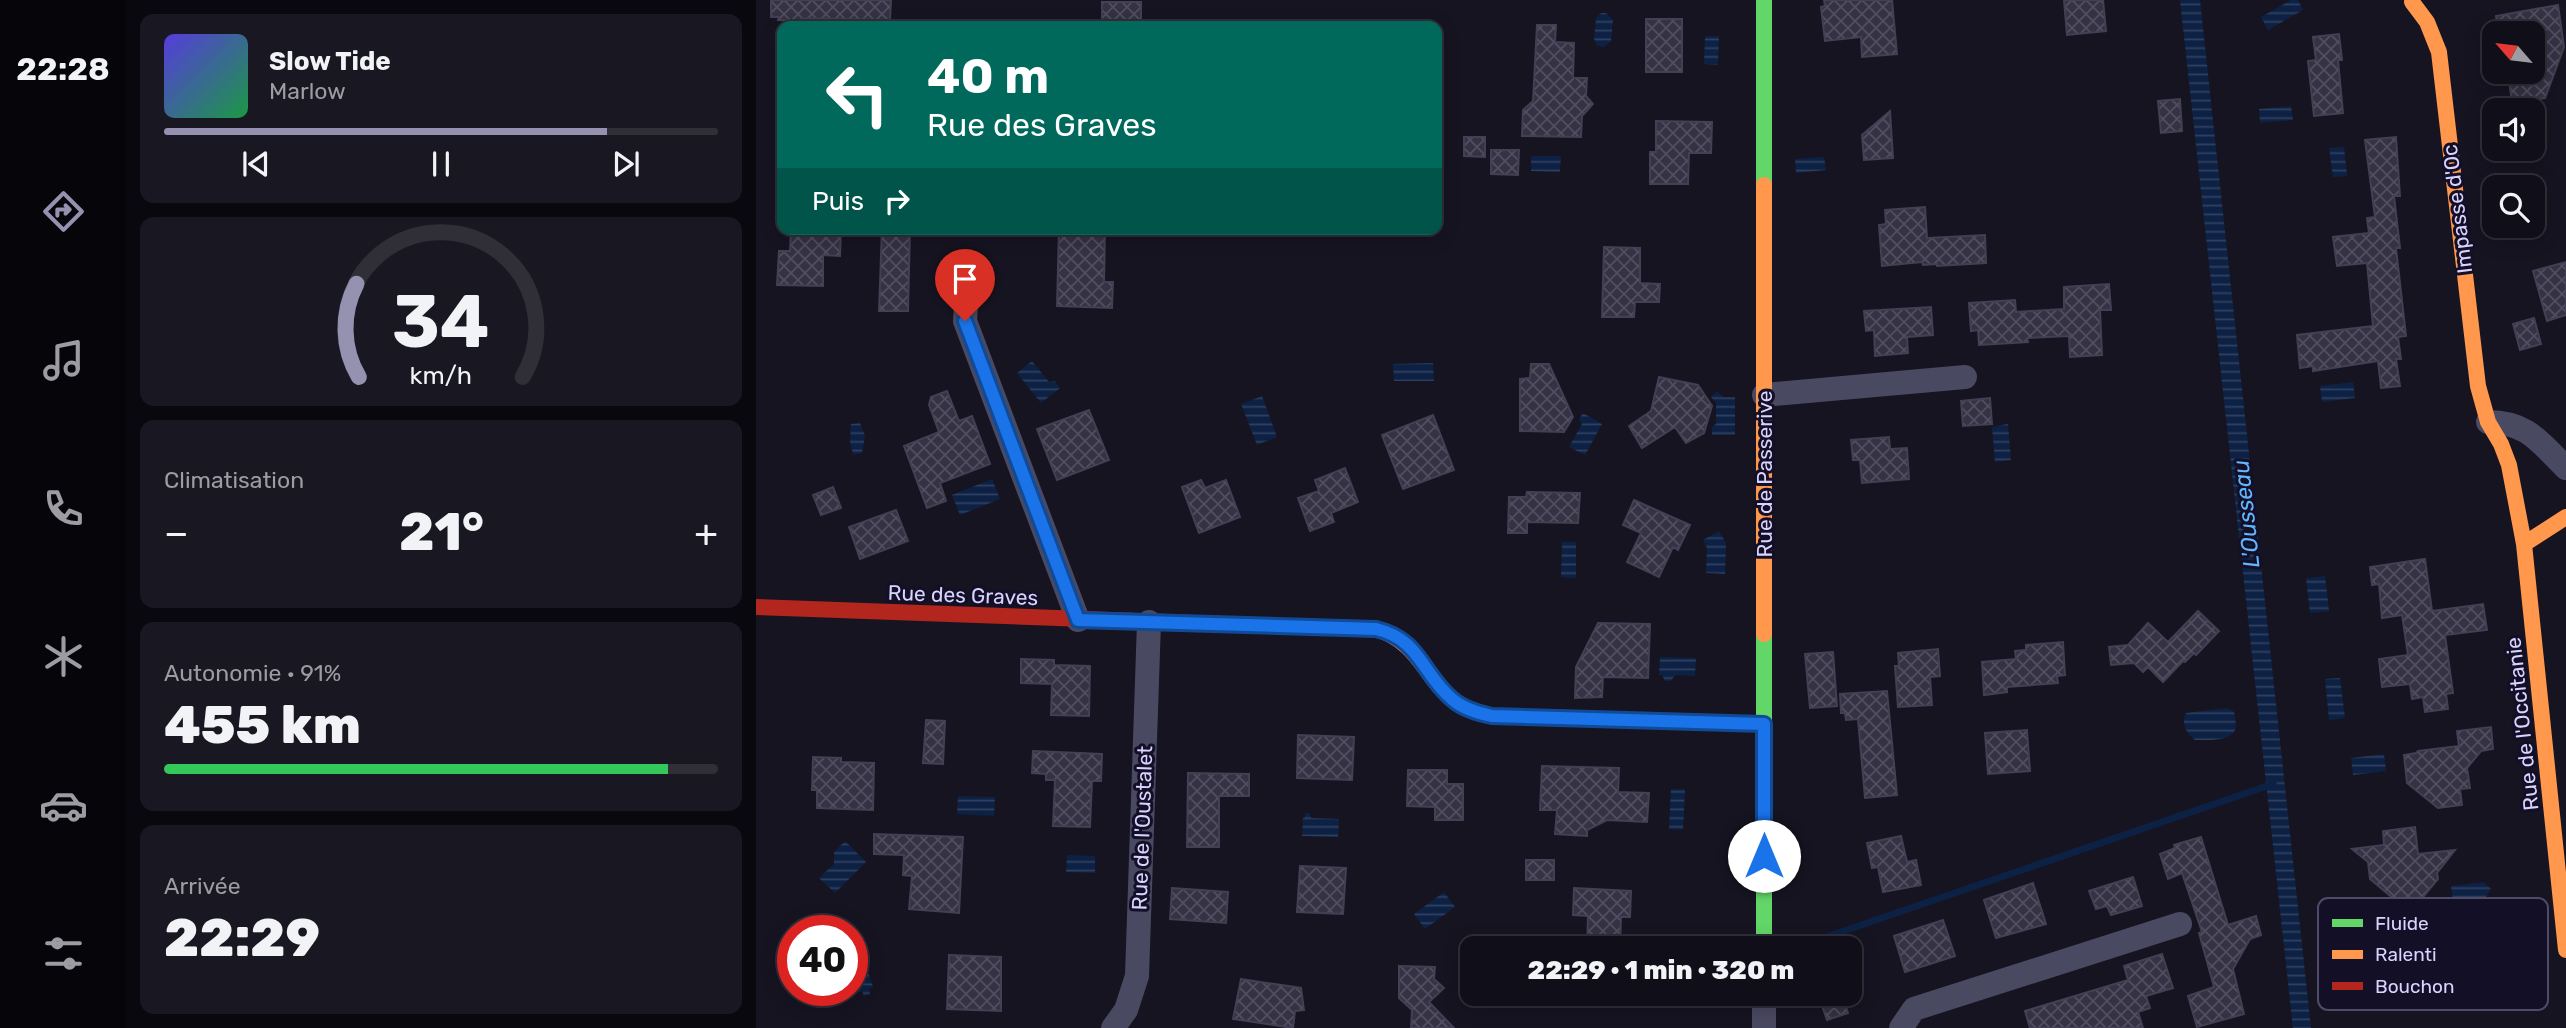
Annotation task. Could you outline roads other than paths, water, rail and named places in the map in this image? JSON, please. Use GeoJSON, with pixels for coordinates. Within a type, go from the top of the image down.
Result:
{"type":"FeatureCollection","features":[{"type":"Feature","properties":{"kind":"street","name":"Rue de Passerive"},"geometry":{"type":"LineString","coordinates":[[1764,0],[1764,936]]}},
{"type":"Feature","properties":{"kind":"street","name":"Impasse d'Oc"},"geometry":{"type":"LineString","coordinates":[[2412,2],[2427,22],[2439,52],[2478,386],[2488,422],[2501,444],[2509,466],[2524,544]]}},
{"type":"Feature","properties":{"kind":"street"},"geometry":{"type":"LineString","coordinates":[[975,280],[966,305],[965,321],[1078,620]]}},
{"type":"Feature","properties":{"kind":"street"},"geometry":{"type":"LineString","coordinates":[[1764,395],[1965,377]]}},
{"type":"Feature","properties":{"kind":"street"},"geometry":{"type":"LineString","coordinates":[[2488,422],[2502,422],[2522,428],[2538,439],[2566,468]]}},
{"type":"Feature","properties":{"kind":"street"},"geometry":{"type":"LineString","coordinates":[[2524,544],[2566,517]]}},
{"type":"Feature","properties":{"kind":"street","name":"Rue de l'Occitanie"},"geometry":{"type":"LineString","coordinates":[[2524,544],[2566,950]]}},
{"type":"Feature","properties":{"kind":"street","name":"Rue des Graves"},"geometry":{"type":"LineString","coordinates":[[756,607],[1376,629],[1388,632],[1411,647],[1454,702],[1466,709],[1492,716],[1764,724]]}},
{"type":"Feature","properties":{"kind":"street","name":"Rue de l'Oustalet"},"geometry":{"type":"LineString","coordinates":[[1113,1028],[1126,1010],[1137,976],[1149,622]]}},
{"type":"Feature","properties":{"kind":"street"},"geometry":{"type":"LineString","coordinates":[[1901,1028],[1914,1009],[2180,924]]}},
{"type":"Feature","properties":{"kind":"street"},"geometry":{"type":"LineString","coordinates":[[1764,1006],[1764,1028]]}},
{"type":"Feature","properties":{"kind":"water","name":"L'Ousseau"},"geometry":{"type":"Polygon","coordinates":[[[2180,0],[2200,0],[2311,1028],[2293,1028],[2180,0]]]}},
{"type":"Feature","properties":{"kind":"water"},"geometry":{"type":"Polygon","coordinates":[[[2291,0],[2298,0],[2303,10],[2268,30],[2261,17],[2291,0]]]}},
{"type":"Feature","properties":{"kind":"water"},"geometry":{"type":"Polygon","coordinates":[[[1601,13],[1606,13],[1613,20],[1611,42],[1603,47],[1597,45],[1594,39],[1596,18],[1601,13]]]}},
{"type":"Feature","properties":{"kind":"water"},"geometry":{"type":"Polygon","coordinates":[[[1705,36],[1719,36],[1718,65],[1704,64],[1705,36]]]}},
{"type":"Feature","properties":{"kind":"water"},"geometry":{"type":"Polygon","coordinates":[[[2291,106],[2293,120],[2260,123],[2259,109],[2291,106]]]}},
{"type":"Feature","properties":{"kind":"water"},"geometry":{"type":"Polygon","coordinates":[[[2344,147],[2347,176],[2333,177],[2329,148],[2344,147]]]}},
{"type":"Feature","properties":{"kind":"water"},"geometry":{"type":"Polygon","coordinates":[[[1531,156],[1561,156],[1560,172],[1531,171],[1531,156]]]}},
{"type":"Feature","properties":{"kind":"water"},"geometry":{"type":"Polygon","coordinates":[[[1824,157],[1826,170],[1796,173],[1795,159],[1824,157]]]}},
{"type":"Feature","properties":{"kind":"water"},"geometry":{"type":"Polygon","coordinates":[[[1032,361],[1049,382],[1055,381],[1060,388],[1041,403],[1017,373],[1032,361]]]}},
{"type":"Feature","properties":{"kind":"water"},"geometry":{"type":"Polygon","coordinates":[[[1433,363],[1434,381],[1394,381],[1393,364],[1433,363]]]}},
{"type":"Feature","properties":{"kind":"water"},"geometry":{"type":"Polygon","coordinates":[[[2353,382],[2355,398],[2322,402],[2320,386],[2353,382]]]}},
{"type":"Feature","properties":{"kind":"water"},"geometry":{"type":"Polygon","coordinates":[[[1717,391],[1723,397],[1735,397],[1735,435],[1712,435],[1712,427],[1716,424],[1716,403],[1711,397],[1717,391]]]}},
{"type":"Feature","properties":{"kind":"water"},"geometry":{"type":"Polygon","coordinates":[[[1262,396],[1277,437],[1257,445],[1241,404],[1262,396]]]}},
{"type":"Feature","properties":{"kind":"water"},"geometry":{"type":"Polygon","coordinates":[[[1583,413],[1602,424],[1585,455],[1569,447],[1582,424],[1579,419],[1583,413]]]}},
{"type":"Feature","properties":{"kind":"water"},"geometry":{"type":"Polygon","coordinates":[[[860,423],[865,436],[862,453],[853,455],[851,424],[860,423]]]}},
{"type":"Feature","properties":{"kind":"water"},"geometry":{"type":"Polygon","coordinates":[[[2008,424],[2011,460],[1995,462],[1992,427],[2008,424]]]}},
{"type":"Feature","properties":{"kind":"water"},"geometry":{"type":"Polygon","coordinates":[[[992,479],[1000,499],[960,515],[952,495],[992,479]]]}},
{"type":"Feature","properties":{"kind":"water"},"geometry":{"type":"Polygon","coordinates":[[[1719,531],[1726,543],[1725,574],[1706,573],[1707,548],[1703,540],[1719,531]]]}},
{"type":"Feature","properties":{"kind":"water"},"geometry":{"type":"Polygon","coordinates":[[[1562,542],[1576,542],[1576,578],[1561,577],[1562,542]]]}},
{"type":"Feature","properties":{"kind":"water"},"geometry":{"type":"Polygon","coordinates":[[[2325,576],[2329,611],[2310,613],[2306,578],[2325,576]]]}},
{"type":"Feature","properties":{"kind":"water"},"geometry":{"type":"Polygon","coordinates":[[[1660,657],[1696,658],[1695,676],[1675,675],[1671,681],[1665,681],[1662,675],[1659,675],[1660,657]]]}},
{"type":"Feature","properties":{"kind":"water"},"geometry":{"type":"Polygon","coordinates":[[[2340,678],[2345,718],[2329,720],[2325,679],[2340,678]]]}},
{"type":"Feature","properties":{"kind":"water"},"geometry":{"type":"Polygon","coordinates":[[[2227,708],[2234,712],[2236,724],[2235,730],[2228,737],[2195,740],[2184,725],[2186,713],[2227,708]]]}},
{"type":"Feature","properties":{"kind":"water"},"geometry":{"type":"Polygon","coordinates":[[[2384,754],[2386,771],[2353,775],[2351,758],[2384,754]]]}},
{"type":"Feature","properties":{"kind":"water"},"geometry":{"type":"Polygon","coordinates":[[[1671,789],[1685,789],[1683,830],[1669,829],[1671,789]]]}},
{"type":"Feature","properties":{"kind":"water"},"geometry":{"type":"Polygon","coordinates":[[[958,796],[995,797],[994,816],[957,814],[958,796]]]}},
{"type":"Feature","properties":{"kind":"water"},"geometry":{"type":"Polygon","coordinates":[[[1305,813],[1310,813],[1311,818],[1339,819],[1338,837],[1302,836],[1305,813]]]}},
{"type":"Feature","properties":{"kind":"water"},"geometry":{"type":"Polygon","coordinates":[[[845,841],[866,862],[835,893],[819,878],[834,864],[834,852],[845,841]]]}},
{"type":"Feature","properties":{"kind":"water"},"geometry":{"type":"Polygon","coordinates":[[[1067,855],[1095,856],[1095,873],[1066,872],[1067,855]]]}},
{"type":"Feature","properties":{"kind":"water"},"geometry":{"type":"Polygon","coordinates":[[[2484,882],[2491,889],[2486,897],[2453,898],[2451,886],[2484,882]]]}},
{"type":"Feature","properties":{"kind":"water"},"geometry":{"type":"Polygon","coordinates":[[[1444,892],[1455,907],[1425,929],[1414,914],[1444,892]]]}},
{"type":"Feature","properties":{"kind":"water"},"geometry":{"type":"Polygon","coordinates":[[[868,972],[873,987],[869,989],[868,995],[868,972]]]}},
{"type":"Feature","properties":{"kind":"waterway"},"geometry":{"type":"LineString","coordinates":[[1829,936],[2273,784]]}}]}
